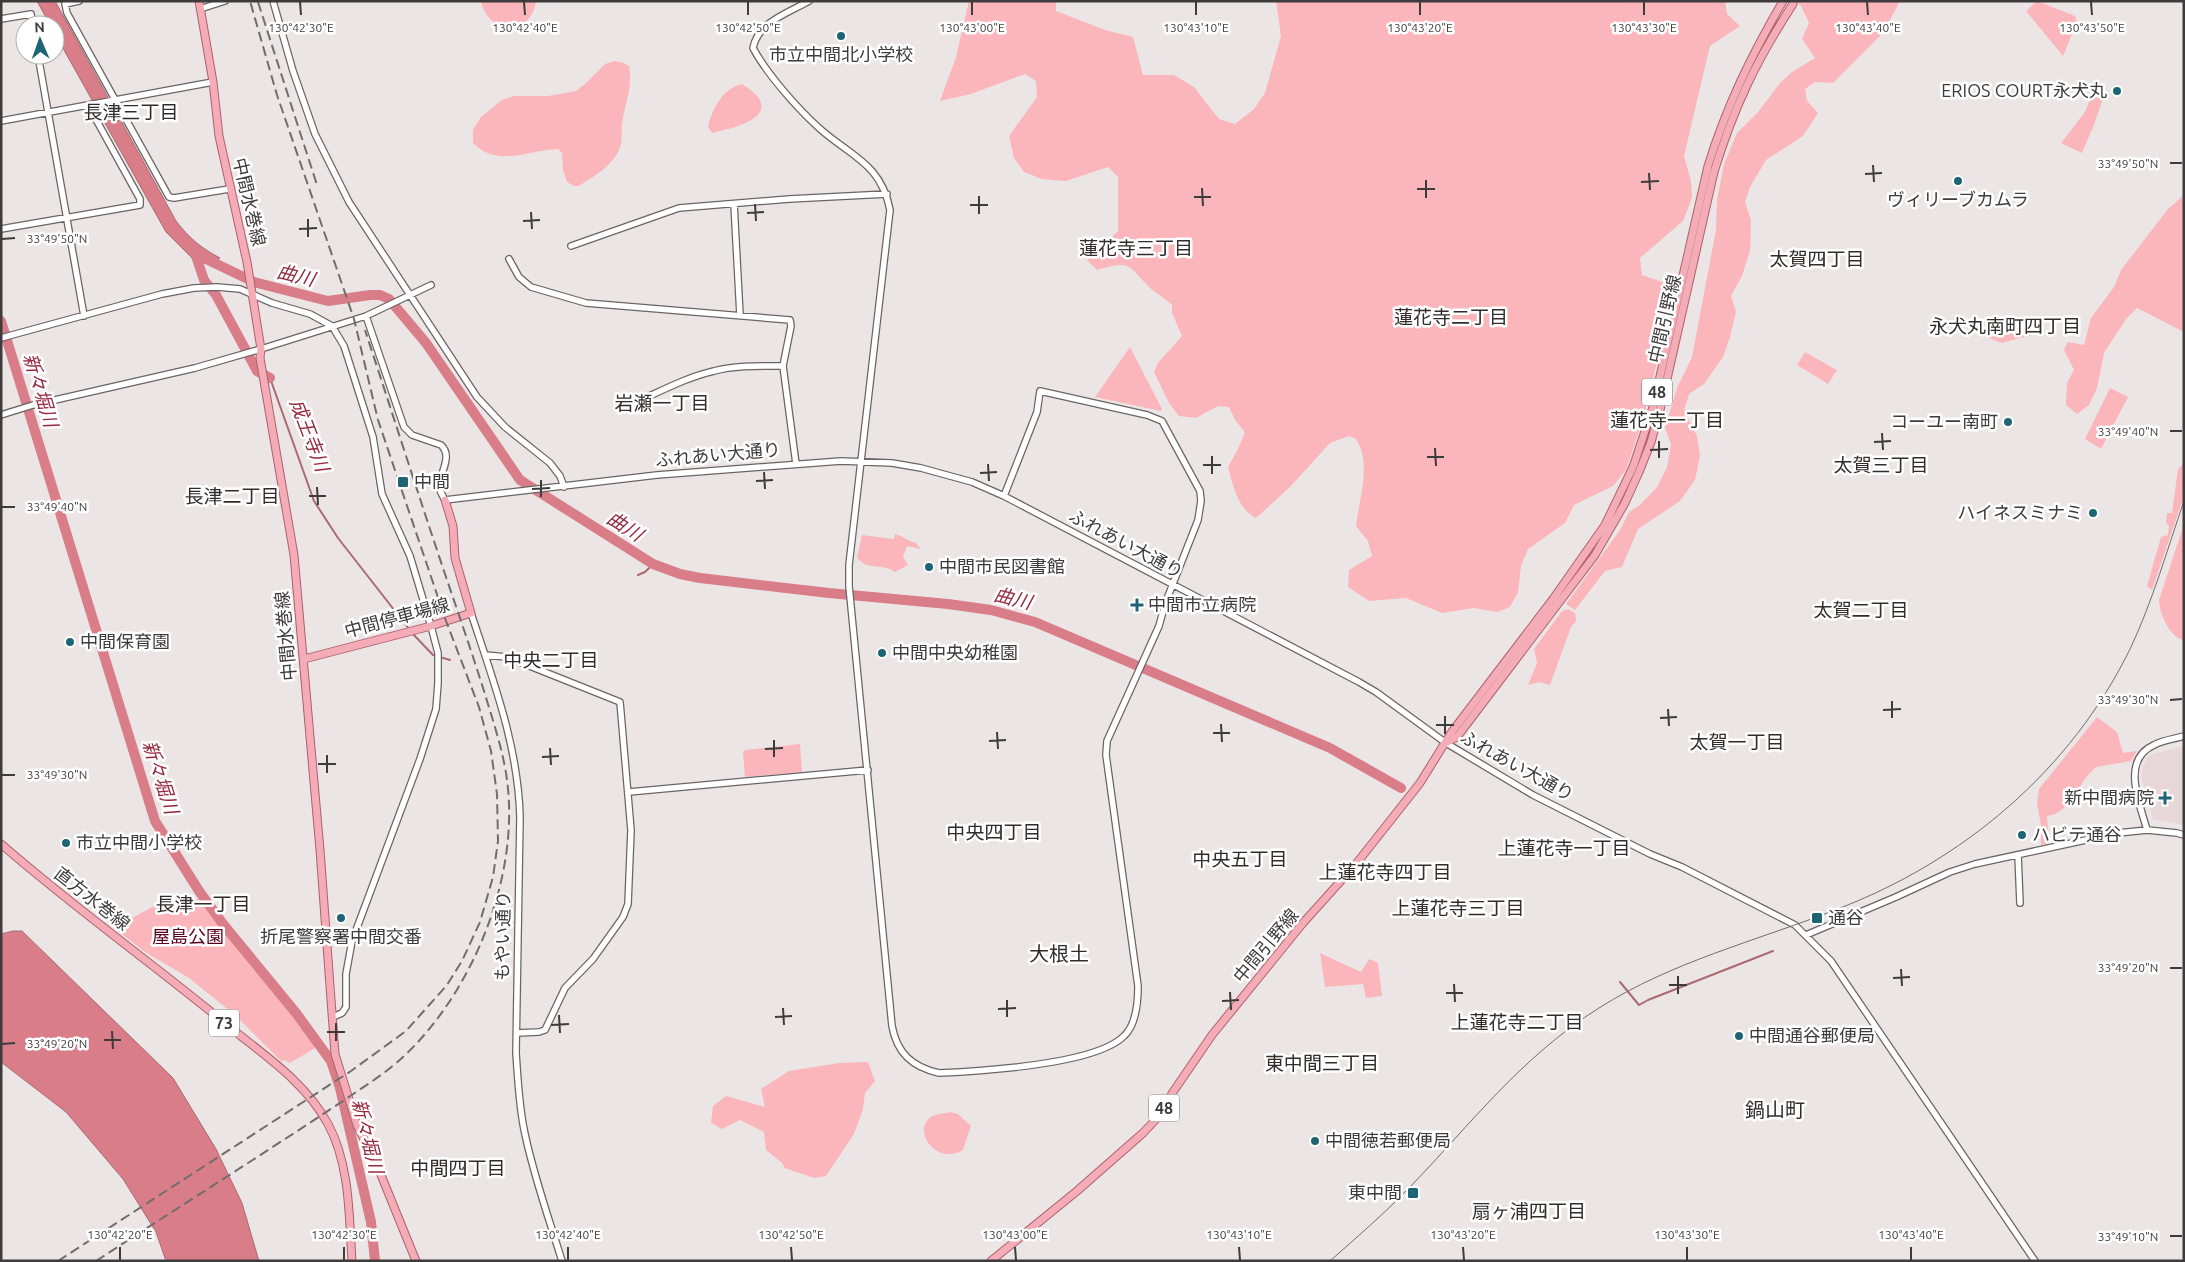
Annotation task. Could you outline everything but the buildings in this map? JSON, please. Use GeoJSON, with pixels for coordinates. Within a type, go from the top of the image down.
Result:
{"type":"FeatureCollection","features":[{"type":"Feature","properties":{"kind":"main road","name":"中間引野線"},"geometry":{"type":"LineString","coordinates":[[991,1261],[1078,1191],[1143,1133],[1159,1116],[1212,1035],[1303,923],[1356,864],[1406,801],[1446,743],[1589,550],[1619,498],[1633,467],[1653,407],[1708,166],[1717,136],[1726,111],[1750,59],[1783,1]]}},
{"type":"Feature","properties":{"kind":"main road","name":"中間引野線"},"geometry":{"type":"LineString","coordinates":[[1446,743],[1457,736],[1595,556],[1625,503],[1651,442],[1714,172],[1723,142],[1732,116],[1756,64],[1793,4]]}},
{"type":"Feature","properties":{"kind":"main road","name":"中間水巻線"},"geometry":{"type":"LineString","coordinates":[[199,5],[213,82],[219,136],[252,290],[261,349],[260,358],[294,555],[335,1054],[357,1125],[381,1175],[416,1261]]}},
{"type":"Feature","properties":{"kind":"main road","name":"中間停車場線"},"geometry":{"type":"LineString","coordinates":[[304,659],[431,626],[472,613],[455,558],[453,526],[445,500]]}},
{"type":"Feature","properties":{"kind":"main road","name":"直方水巻線"},"geometry":{"type":"LineString","coordinates":[[1,844],[69,901],[186,991],[288,1075],[306,1093],[328,1124],[339,1152],[347,1188],[352,1261]]}},
{"type":"Feature","properties":{"kind":"street"},"geometry":{"type":"LineString","coordinates":[[79,1],[65,4],[68,12],[114,100],[169,196],[174,198],[229,189]]}},
{"type":"Feature","properties":{"kind":"street"},"geometry":{"type":"LineString","coordinates":[[199,5],[225,1]]}},
{"type":"Feature","properties":{"kind":"street"},"geometry":{"type":"LineString","coordinates":[[273,1],[293,71],[315,134],[349,202],[477,397],[505,427],[550,463],[560,476],[564,487]]}},
{"type":"Feature","properties":{"kind":"street"},"geometry":{"type":"LineString","coordinates":[[809,1],[762,28],[755,38],[753,48],[798,107],[821,129],[862,160],[878,178],[887,194],[890,210],[849,586],[868,770],[889,1008],[894,1035],[906,1057],[920,1068],[939,1073],[1077,1058],[1100,1052],[1123,1037],[1131,1028],[1138,998],[1137,974],[1106,754],[1107,740],[1159,626],[1172,586],[1198,520],[1201,501],[1196,482],[1162,421],[1147,415],[1040,391],[1037,412],[1004,496]]}},
{"type":"Feature","properties":{"kind":"street"},"geometry":{"type":"LineString","coordinates":[[1,19],[15,17]]}},
{"type":"Feature","properties":{"kind":"street"},"geometry":{"type":"LineString","coordinates":[[40,65],[84,316]]}},
{"type":"Feature","properties":{"kind":"street"},"geometry":{"type":"LineString","coordinates":[[1,120],[213,82]]}},
{"type":"Feature","properties":{"kind":"street"},"geometry":{"type":"LineString","coordinates":[[1,230],[136,206],[140,202],[90,105]]}},
{"type":"Feature","properties":{"kind":"street"},"geometry":{"type":"LineString","coordinates":[[571,246],[679,208],[789,199],[887,194]]}},
{"type":"Feature","properties":{"kind":"street"},"geometry":{"type":"LineString","coordinates":[[734,204],[740,315]]}},
{"type":"Feature","properties":{"kind":"street"},"geometry":{"type":"LineString","coordinates":[[509,259],[518,277],[530,287],[577,301],[611,306],[790,320],[792,326],[783,366],[784,386],[796,464]]}},
{"type":"Feature","properties":{"kind":"street"},"geometry":{"type":"LineString","coordinates":[[1,415],[22,408],[195,368],[261,349],[369,314],[431,285]]}},
{"type":"Feature","properties":{"kind":"street"},"geometry":{"type":"LineString","coordinates":[[2,338],[162,294],[194,288],[234,288],[252,290],[272,303],[310,314],[332,326],[344,346],[368,414],[374,437],[382,494],[410,556],[431,626],[438,653],[438,683],[436,709],[411,784],[352,942],[346,974],[346,1007],[342,1012],[333,1016]]}},
{"type":"Feature","properties":{"kind":"street"},"geometry":{"type":"LineString","coordinates":[[369,314],[404,427],[412,435],[441,445],[445,449],[446,458],[440,486],[445,500]]}},
{"type":"Feature","properties":{"kind":"street"},"geometry":{"type":"LineString","coordinates":[[635,404],[690,378],[714,371],[746,367],[783,366]]}},
{"type":"Feature","properties":{"kind":"street","name":"ふれあい大通り"},"geometry":{"type":"LineString","coordinates":[[445,500],[657,475],[796,464],[862,462],[892,463],[920,468],[972,482],[1004,496],[1376,692],[1446,743],[1534,795],[1650,854],[1682,867],[1749,900],[1795,925],[1831,961],[2035,1261]]}},
{"type":"Feature","properties":{"kind":"street","name":"もやい通り"},"geometry":{"type":"LineString","coordinates":[[472,613],[514,750],[519,796],[518,1088],[524,1133],[562,1261]]}},
{"type":"Feature","properties":{"kind":"street"},"geometry":{"type":"LineString","coordinates":[[485,655],[507,656],[620,702],[629,792],[631,857],[628,904],[624,917],[593,959],[565,988],[544,1030],[517,1033]]}},
{"type":"Feature","properties":{"kind":"street"},"geometry":{"type":"LineString","coordinates":[[2147,830],[2135,785],[2136,764],[2144,751],[2152,746],[2184,736]]}},
{"type":"Feature","properties":{"kind":"street"},"geometry":{"type":"LineString","coordinates":[[629,792],[868,770]]}},
{"type":"Feature","properties":{"kind":"street"},"geometry":{"type":"LineString","coordinates":[[1806,935],[1950,872],[1980,863],[2118,833],[2147,830],[2184,835]]}},
{"type":"Feature","properties":{"kind":"street"},"geometry":{"type":"LineString","coordinates":[[2018,855],[2020,903]]}},
{"type":"Feature","properties":{"kind":"shaded area"},"geometry":{"type":"Polygon","coordinates":[[[37,1],[55,1],[63,15],[45,15],[37,1]]]}},
{"type":"Feature","properties":{"kind":"shaded area"},"geometry":{"type":"Polygon","coordinates":[[[65,19],[176,221],[196,242],[220,258],[211,265],[205,261],[202,265],[192,258],[166,232],[65,52],[65,19]]]}},
{"type":"Feature","properties":{"kind":"shaded area","name":"新中間病院"},"geometry":{"type":"Polygon","coordinates":[[[2184,746],[2184,825],[2153,819],[2141,777],[2143,766],[2149,755],[2184,746]]]}},
{"type":"Feature","properties":{"kind":"shaded area"},"geometry":{"type":"Polygon","coordinates":[[[22,931],[173,1078],[216,1149],[242,1203],[259,1261],[166,1261],[156,1232],[123,1179],[66,1112],[1,1062],[1,934],[22,931]]]}},
{"type":"Feature","properties":{"kind":"green space"},"geometry":{"type":"Polygon","coordinates":[[[481,1],[536,1],[532,13],[526,22],[509,28],[500,26],[492,20],[485,12],[481,1]]]}},
{"type":"Feature","properties":{"kind":"green space"},"geometry":{"type":"Polygon","coordinates":[[[969,1],[1056,1],[1056,11],[1105,30],[1133,37],[1143,75],[1174,75],[1194,87],[1219,119],[1235,124],[1254,109],[1265,93],[1281,36],[1276,1],[1725,1],[1727,14],[1740,26],[1710,46],[1684,156],[1691,181],[1692,198],[1683,221],[1640,258],[1642,275],[1668,284],[1677,280],[1644,416],[1626,470],[1613,486],[1574,505],[1565,523],[1528,549],[1521,566],[1518,592],[1510,607],[1497,612],[1474,608],[1442,613],[1406,598],[1369,601],[1348,587],[1349,570],[1372,556],[1368,541],[1356,526],[1364,470],[1361,449],[1356,439],[1349,436],[1330,443],[1290,487],[1256,518],[1245,509],[1237,496],[1228,467],[1245,432],[1235,420],[1229,407],[1218,406],[1196,418],[1179,416],[1169,403],[1154,372],[1158,363],[1182,336],[1172,313],[1172,305],[1150,288],[1128,267],[1117,265],[1097,270],[1087,260],[1118,231],[1118,177],[1108,167],[1066,181],[1042,179],[1024,172],[1014,158],[1009,136],[1037,97],[1036,81],[1025,74],[971,94],[940,101],[956,57],[969,1]]]}},
{"type":"Feature","properties":{"kind":"green space"},"geometry":{"type":"Polygon","coordinates":[[[1794,1],[1900,1],[1883,33],[1833,83],[1815,82],[1805,89],[1807,101],[1818,113],[1803,136],[1766,160],[1750,187],[1745,202],[1751,220],[1750,251],[1742,276],[1731,296],[1736,312],[1730,337],[1723,357],[1704,384],[1689,394],[1684,411],[1697,436],[1700,456],[1695,480],[1680,501],[1638,529],[1622,567],[1605,571],[1575,610],[1566,604],[1620,530],[1629,512],[1640,505],[1657,487],[1667,467],[1671,444],[1665,428],[1677,388],[1692,357],[1716,230],[1717,200],[1724,164],[1737,133],[1758,112],[1780,83],[1792,72],[1815,58],[1802,39],[1809,23],[1801,6],[1794,1]]]}},
{"type":"Feature","properties":{"kind":"green space"},"geometry":{"type":"Polygon","coordinates":[[[2037,1],[2075,16],[2077,22],[2063,56],[2026,11],[2037,1]]]}},
{"type":"Feature","properties":{"kind":"green space"},"geometry":{"type":"Polygon","coordinates":[[[614,61],[629,66],[630,74],[620,147],[616,156],[607,166],[579,186],[574,186],[567,182],[563,170],[562,153],[558,149],[503,156],[492,155],[473,143],[473,130],[481,117],[502,100],[514,96],[548,96],[576,91],[605,64],[614,61]]]}},
{"type":"Feature","properties":{"kind":"green space"},"geometry":{"type":"Polygon","coordinates":[[[742,84],[755,94],[761,103],[761,111],[747,123],[712,133],[708,127],[712,113],[719,100],[729,90],[742,84]]]}},
{"type":"Feature","properties":{"kind":"green space"},"geometry":{"type":"Polygon","coordinates":[[[2093,92],[2102,101],[2082,153],[2061,143],[2085,112],[2093,92]]]}},
{"type":"Feature","properties":{"kind":"green space"},"geometry":{"type":"Polygon","coordinates":[[[2184,195],[2184,332],[2137,308],[2126,319],[2104,353],[2097,388],[2089,405],[2077,414],[2066,405],[2067,383],[2074,370],[2064,350],[2068,342],[2084,345],[2091,318],[2114,287],[2121,270],[2168,209],[2184,195]]]}},
{"type":"Feature","properties":{"kind":"green space"},"geometry":{"type":"Polygon","coordinates":[[[2006,318],[2035,332],[2032,335],[2001,343],[1984,336],[1990,324],[2000,329],[2006,318]]]}},
{"type":"Feature","properties":{"kind":"green space"},"geometry":{"type":"Polygon","coordinates":[[[1130,347],[1162,409],[1161,411],[1095,397],[1130,347]]]}},
{"type":"Feature","properties":{"kind":"green space"},"geometry":{"type":"Polygon","coordinates":[[[1805,352],[1837,370],[1828,384],[1797,365],[1805,352]]]}},
{"type":"Feature","properties":{"kind":"green space"},"geometry":{"type":"Polygon","coordinates":[[[2110,388],[2128,397],[2101,449],[2085,439],[2110,388]]]}},
{"type":"Feature","properties":{"kind":"green space"},"geometry":{"type":"Polygon","coordinates":[[[2184,463],[2184,496],[2152,590],[2147,586],[2161,537],[2168,535],[2167,513],[2172,513],[2178,469],[2184,463]]]}},
{"type":"Feature","properties":{"kind":"green space"},"geometry":{"type":"Polygon","coordinates":[[[2184,524],[2184,640],[2174,635],[2166,624],[2159,600],[2184,524]]]}},
{"type":"Feature","properties":{"kind":"green space"},"geometry":{"type":"Polygon","coordinates":[[[895,534],[916,543],[921,549],[907,546],[903,557],[908,565],[895,572],[890,569],[870,566],[861,562],[857,557],[862,535],[894,539],[895,534]]]}},
{"type":"Feature","properties":{"kind":"green space"},"geometry":{"type":"Polygon","coordinates":[[[1568,609],[1575,613],[1576,621],[1571,627],[1550,685],[1539,682],[1528,685],[1537,663],[1534,649],[1562,611],[1568,609]]]}},
{"type":"Feature","properties":{"kind":"green space"},"geometry":{"type":"Polygon","coordinates":[[[2097,717],[2117,732],[2123,753],[2137,751],[2131,761],[2096,767],[2063,809],[2047,816],[2049,843],[2041,845],[2041,825],[2037,804],[2039,789],[2097,717]]]}},
{"type":"Feature","properties":{"kind":"green space"},"geometry":{"type":"Polygon","coordinates":[[[800,744],[802,772],[745,777],[743,752],[745,750],[800,744]]]}},
{"type":"Feature","properties":{"kind":"green space","name":"屋島公園"},"geometry":{"type":"Polygon","coordinates":[[[198,899],[257,967],[317,1047],[290,1063],[283,1060],[282,1062],[236,1016],[189,978],[145,952],[114,928],[165,900],[171,908],[198,899]]]}},
{"type":"Feature","properties":{"kind":"green space"},"geometry":{"type":"Polygon","coordinates":[[[1320,953],[1361,972],[1369,959],[1378,963],[1382,996],[1366,998],[1363,984],[1325,987],[1320,953]]]}},
{"type":"Feature","properties":{"kind":"green space"},"geometry":{"type":"Polygon","coordinates":[[[868,1062],[875,1081],[865,1093],[863,1109],[854,1134],[826,1176],[814,1178],[785,1168],[782,1163],[766,1150],[764,1132],[740,1120],[722,1129],[711,1123],[713,1106],[726,1096],[765,1107],[761,1089],[789,1071],[839,1063],[868,1062]]]}},
{"type":"Feature","properties":{"kind":"green space"},"geometry":{"type":"Polygon","coordinates":[[[951,1112],[958,1114],[971,1126],[963,1150],[953,1154],[944,1154],[930,1145],[925,1138],[924,1130],[926,1123],[931,1117],[951,1112]]]}},
{"type":"Feature","properties":{"kind":"waterway","name":"成王寺川"},"geometry":{"type":"LineString","coordinates":[[195,253],[204,280],[216,295],[257,371],[270,378]]}},
{"type":"Feature","properties":{"kind":"waterway","name":"曲川"},"geometry":{"type":"LineString","coordinates":[[202,257],[254,282],[328,301],[370,295],[380,295],[389,299],[426,343],[520,480],[653,564],[680,574],[700,578],[948,604],[991,610],[1035,622],[1330,748],[1401,788]]}},
{"type":"Feature","properties":{"kind":"waterway","name":"新々堀川"},"geometry":{"type":"LineString","coordinates":[[1,321],[155,821],[199,891],[223,924],[296,1013],[331,1061],[340,1088],[371,1222],[375,1261]]}},
{"type":"Feature","properties":{"kind":"waterway","name":"成王寺川"},"geometry":{"type":"LineString","coordinates":[[270,378],[314,501],[338,538],[409,629]]}},
{"type":"Feature","properties":{"kind":"waterway"},"geometry":{"type":"LineString","coordinates":[[638,575],[645,572],[653,564]]}},
{"type":"Feature","properties":{"kind":"waterway","name":"成王寺川"},"geometry":{"type":"LineString","coordinates":[[412,633],[433,655],[450,660]]}},
{"type":"Feature","properties":{"kind":"waterway"},"geometry":{"type":"LineString","coordinates":[[1620,982],[1639,1005],[1773,951]]}},
{"type":"Feature","properties":{"kind":"tram line"},"geometry":{"type":"LineString","coordinates":[[1330,1261],[1400,1198],[1498,1092],[1521,1070],[1571,1027],[1599,1008],[1627,992],[1684,965],[1835,910],[1882,890],[1926,866],[1969,838],[2008,807],[2044,772],[2077,734],[2106,692],[2139,629],[2184,501]]}},
{"type":"Feature","properties":{"kind":"railway"},"geometry":{"type":"LineString","coordinates":[[58,1261],[351,1071],[406,1031],[447,985],[462,961],[480,922],[493,877],[498,841],[497,794],[491,751],[479,707],[446,621],[378,420],[354,319],[277,95],[250,1]]}},
{"type":"Feature","properties":{"kind":"railway"},"geometry":{"type":"LineString","coordinates":[[258,2],[317,185]]}},
{"type":"Feature","properties":{"kind":"railway"},"geometry":{"type":"LineString","coordinates":[[96,1261],[343,1101],[381,1075],[403,1057],[428,1030],[451,1000],[470,966],[486,930],[498,893],[506,855],[509,817],[507,780],[503,758],[479,677],[365,330]]}},
{"type":"Feature","properties":{"kind":"place","name":"市立中間北小学校"},"geometry":{"type":"Point","coordinates":[841,36]}},
{"type":"Feature","properties":{"kind":"place","name":"ERIOS COURT永犬丸"},"geometry":{"type":"Point","coordinates":[2117,91]}},
{"type":"Feature","properties":{"kind":"place","name":"ヴィリーブカムラ"},"geometry":{"type":"Point","coordinates":[1958,181]}},
{"type":"Feature","properties":{"kind":"place","name":"コーユー南町"},"geometry":{"type":"Point","coordinates":[2008,422]}},
{"type":"Feature","properties":{"kind":"place","name":"中間"},"geometry":{"type":"Point","coordinates":[403,482]}},
{"type":"Feature","properties":{"kind":"place","name":"ハイネスミナミ"},"geometry":{"type":"Point","coordinates":[2093,513]}},
{"type":"Feature","properties":{"kind":"place","name":"中間市民図書館"},"geometry":{"type":"Point","coordinates":[929,567]}},
{"type":"Feature","properties":{"kind":"place","name":"中間市立病院"},"geometry":{"type":"Point","coordinates":[1137,605]}},
{"type":"Feature","properties":{"kind":"place","name":"中間保育園"},"geometry":{"type":"Point","coordinates":[70,642]}},
{"type":"Feature","properties":{"kind":"place","name":"中間中央幼稚園"},"geometry":{"type":"Point","coordinates":[882,653]}},
{"type":"Feature","properties":{"kind":"place","name":"新中間病院"},"geometry":{"type":"Point","coordinates":[2165,798]}},
{"type":"Feature","properties":{"kind":"place","name":"ハビテ通谷"},"geometry":{"type":"Point","coordinates":[2022,835]}},
{"type":"Feature","properties":{"kind":"place","name":"市立中間小学校"},"geometry":{"type":"Point","coordinates":[66,843]}},
{"type":"Feature","properties":{"kind":"place","name":"折尾警察署中間交番"},"geometry":{"type":"Point","coordinates":[341,918]}},
{"type":"Feature","properties":{"kind":"place","name":"通谷"},"geometry":{"type":"Point","coordinates":[1817,918]}},
{"type":"Feature","properties":{"kind":"place","name":"中間通谷郵便局"},"geometry":{"type":"Point","coordinates":[1739,1036]}},
{"type":"Feature","properties":{"kind":"place","name":"中間徳若郵便局"},"geometry":{"type":"Point","coordinates":[1315,1141]}},
{"type":"Feature","properties":{"kind":"place","name":"東中間"},"geometry":{"type":"Point","coordinates":[1413,1193]}},
{"type":"Feature","properties":{"kind":"district","name":"長津三丁目"},"geometry":{"type":"Point","coordinates":[131,112]}},
{"type":"Feature","properties":{"kind":"district","name":"蓮花寺三丁目"},"geometry":{"type":"Point","coordinates":[1136,248]}},
{"type":"Feature","properties":{"kind":"district","name":"太賀四丁目"},"geometry":{"type":"Point","coordinates":[1817,259]}},
{"type":"Feature","properties":{"kind":"district","name":"蓮花寺二丁目"},"geometry":{"type":"Point","coordinates":[1451,317]}},
{"type":"Feature","properties":{"kind":"district","name":"永犬丸南町四丁目"},"geometry":{"type":"Point","coordinates":[2005,326]}},
{"type":"Feature","properties":{"kind":"district","name":"岩瀬一丁目"},"geometry":{"type":"Point","coordinates":[662,403]}},
{"type":"Feature","properties":{"kind":"district","name":"蓮花寺一丁目"},"geometry":{"type":"Point","coordinates":[1667,420]}},
{"type":"Feature","properties":{"kind":"district","name":"太賀三丁目"},"geometry":{"type":"Point","coordinates":[1881,465]}},
{"type":"Feature","properties":{"kind":"district","name":"長津二丁目"},"geometry":{"type":"Point","coordinates":[232,496]}},
{"type":"Feature","properties":{"kind":"district","name":"太賀二丁目"},"geometry":{"type":"Point","coordinates":[1861,610]}},
{"type":"Feature","properties":{"kind":"district","name":"中央二丁目"},"geometry":{"type":"Point","coordinates":[551,660]}},
{"type":"Feature","properties":{"kind":"district","name":"太賀一丁目"},"geometry":{"type":"Point","coordinates":[1737,742]}},
{"type":"Feature","properties":{"kind":"district","name":"中央四丁目"},"geometry":{"type":"Point","coordinates":[994,832]}},
{"type":"Feature","properties":{"kind":"district","name":"上蓮花寺一丁目"},"geometry":{"type":"Point","coordinates":[1564,848]}},
{"type":"Feature","properties":{"kind":"district","name":"中央五丁目"},"geometry":{"type":"Point","coordinates":[1240,859]}},
{"type":"Feature","properties":{"kind":"district","name":"上蓮花寺四丁目"},"geometry":{"type":"Point","coordinates":[1385,872]}},
{"type":"Feature","properties":{"kind":"district","name":"長津一丁目"},"geometry":{"type":"Point","coordinates":[203,904]}},
{"type":"Feature","properties":{"kind":"district","name":"上蓮花寺三丁目"},"geometry":{"type":"Point","coordinates":[1458,908]}},
{"type":"Feature","properties":{"kind":"district","name":"大根土"},"geometry":{"type":"Point","coordinates":[1059,954]}},
{"type":"Feature","properties":{"kind":"district","name":"上蓮花寺二丁目"},"geometry":{"type":"Point","coordinates":[1517,1022]}},
{"type":"Feature","properties":{"kind":"district","name":"東中間三丁目"},"geometry":{"type":"Point","coordinates":[1322,1063]}},
{"type":"Feature","properties":{"kind":"district","name":"鍋山町"},"geometry":{"type":"Point","coordinates":[1775,1110]}},
{"type":"Feature","properties":{"kind":"district","name":"中間四丁目"},"geometry":{"type":"Point","coordinates":[458,1168]}},
{"type":"Feature","properties":{"kind":"district","name":"扇ヶ浦四丁目"},"geometry":{"type":"Point","coordinates":[1529,1211]}}]}
